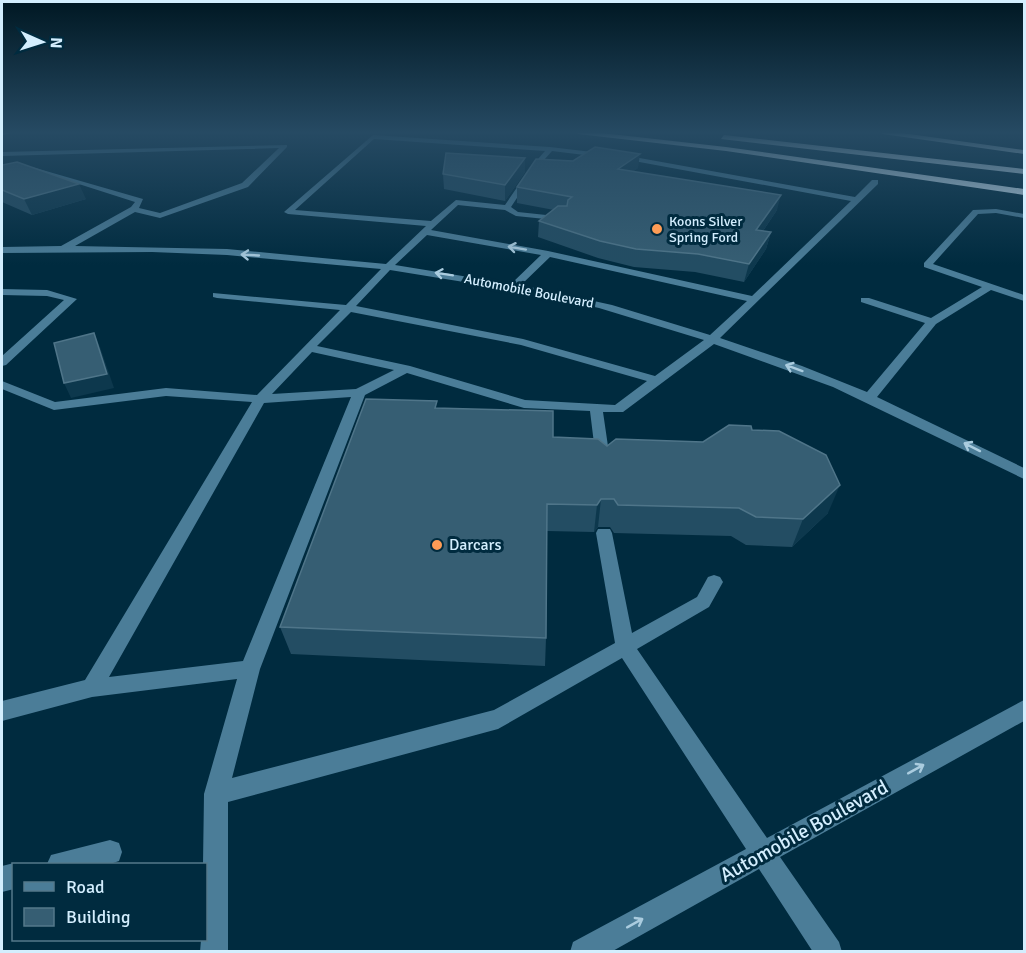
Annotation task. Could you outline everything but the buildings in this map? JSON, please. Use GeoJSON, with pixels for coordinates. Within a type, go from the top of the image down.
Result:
{"type":"FeatureCollection","features":[{"type":"Feature","properties":{"kind":"highway"},"geometry":{"type":"LineString","coordinates":[[916,176],[1024,192]]}},
{"type":"Feature","properties":{"kind":"street"},"geometry":{"type":"LineString","coordinates":[[61,176],[140,201],[134,209],[64,248]]}},
{"type":"Feature","properties":{"kind":"street"},"geometry":{"type":"LineString","coordinates":[[134,209],[160,216],[245,185],[254,176]]}},
{"type":"Feature","properties":{"kind":"street"},"geometry":{"type":"LineString","coordinates":[[328,176],[288,212],[435,224]]}},
{"type":"Feature","properties":{"kind":"street"},"geometry":{"type":"LineString","coordinates":[[507,208],[527,176]]}},
{"type":"Feature","properties":{"kind":"street"},"geometry":{"type":"LineString","coordinates":[[729,176],[856,200]]}},
{"type":"Feature","properties":{"kind":"street"},"geometry":{"type":"LineString","coordinates":[[308,348],[406,369],[524,404],[618,409],[712,339],[875,182]]}},
{"type":"Feature","properties":{"kind":"street"},"geometry":{"type":"LineString","coordinates":[[92,688],[260,399],[388,267],[456,202],[507,208],[516,214],[562,219]]}},
{"type":"Feature","properties":{"kind":"street"},"geometry":{"type":"LineString","coordinates":[[1024,216],[996,211],[976,212],[927,265],[1024,298]]}},
{"type":"Feature","properties":{"kind":"street"},"geometry":{"type":"LineString","coordinates":[[426,232],[548,254],[753,299]]}},
{"type":"Feature","properties":{"kind":"street"},"geometry":{"type":"LineString","coordinates":[[513,287],[561,243]]}},
{"type":"Feature","properties":{"kind":"street","name":"Automobile Boulevard"},"geometry":{"type":"LineString","coordinates":[[2,250],[64,248],[177,250],[312,258],[473,279],[602,306],[712,339],[834,383],[928,424],[1024,474]]}},
{"type":"Feature","properties":{"kind":"street"},"geometry":{"type":"LineString","coordinates":[[869,398],[932,322],[991,286]]}},
{"type":"Feature","properties":{"kind":"street"},"geometry":{"type":"LineString","coordinates":[[2,292],[47,293],[72,299],[2,363]]}},
{"type":"Feature","properties":{"kind":"street"},"geometry":{"type":"LineString","coordinates":[[218,295],[348,308],[523,342],[656,380]]}},
{"type":"Feature","properties":{"kind":"street"},"geometry":{"type":"LineString","coordinates":[[865,300],[932,322]]}},
{"type":"Feature","properties":{"kind":"street"},"geometry":{"type":"LineString","coordinates":[[2,385],[54,406],[166,392],[260,399],[359,393],[406,369]]}},
{"type":"Feature","properties":{"kind":"street"},"geometry":{"type":"LineString","coordinates":[[214,951],[216,794],[250,669],[359,393]]}},
{"type":"Feature","properties":{"kind":"street"},"geometry":{"type":"LineString","coordinates":[[596,407],[604,466]]}},
{"type":"Feature","properties":{"kind":"street"},"geometry":{"type":"LineString","coordinates":[[604,533],[624,647],[829,951]]}},
{"type":"Feature","properties":{"kind":"street"},"geometry":{"type":"LineString","coordinates":[[216,794],[498,719],[703,602],[714,582]]}},
{"type":"Feature","properties":{"kind":"street"},"geometry":{"type":"LineString","coordinates":[[2,711],[92,688],[250,669]]}},
{"type":"Feature","properties":{"kind":"street","name":"Automobile Boulevard"},"geometry":{"type":"LineString","coordinates":[[583,951],[1024,710]]}},
{"type":"Feature","properties":{"kind":"street"},"geometry":{"type":"LineString","coordinates":[[64,863],[110,852]]}},
{"type":"Feature","properties":{"kind":"place","name":"Koons Silver Spring Ford"},"geometry":{"type":"Point","coordinates":[657,229]}},
{"type":"Feature","properties":{"kind":"place","name":"Darcars"},"geometry":{"type":"Point","coordinates":[437,545]}}]}
